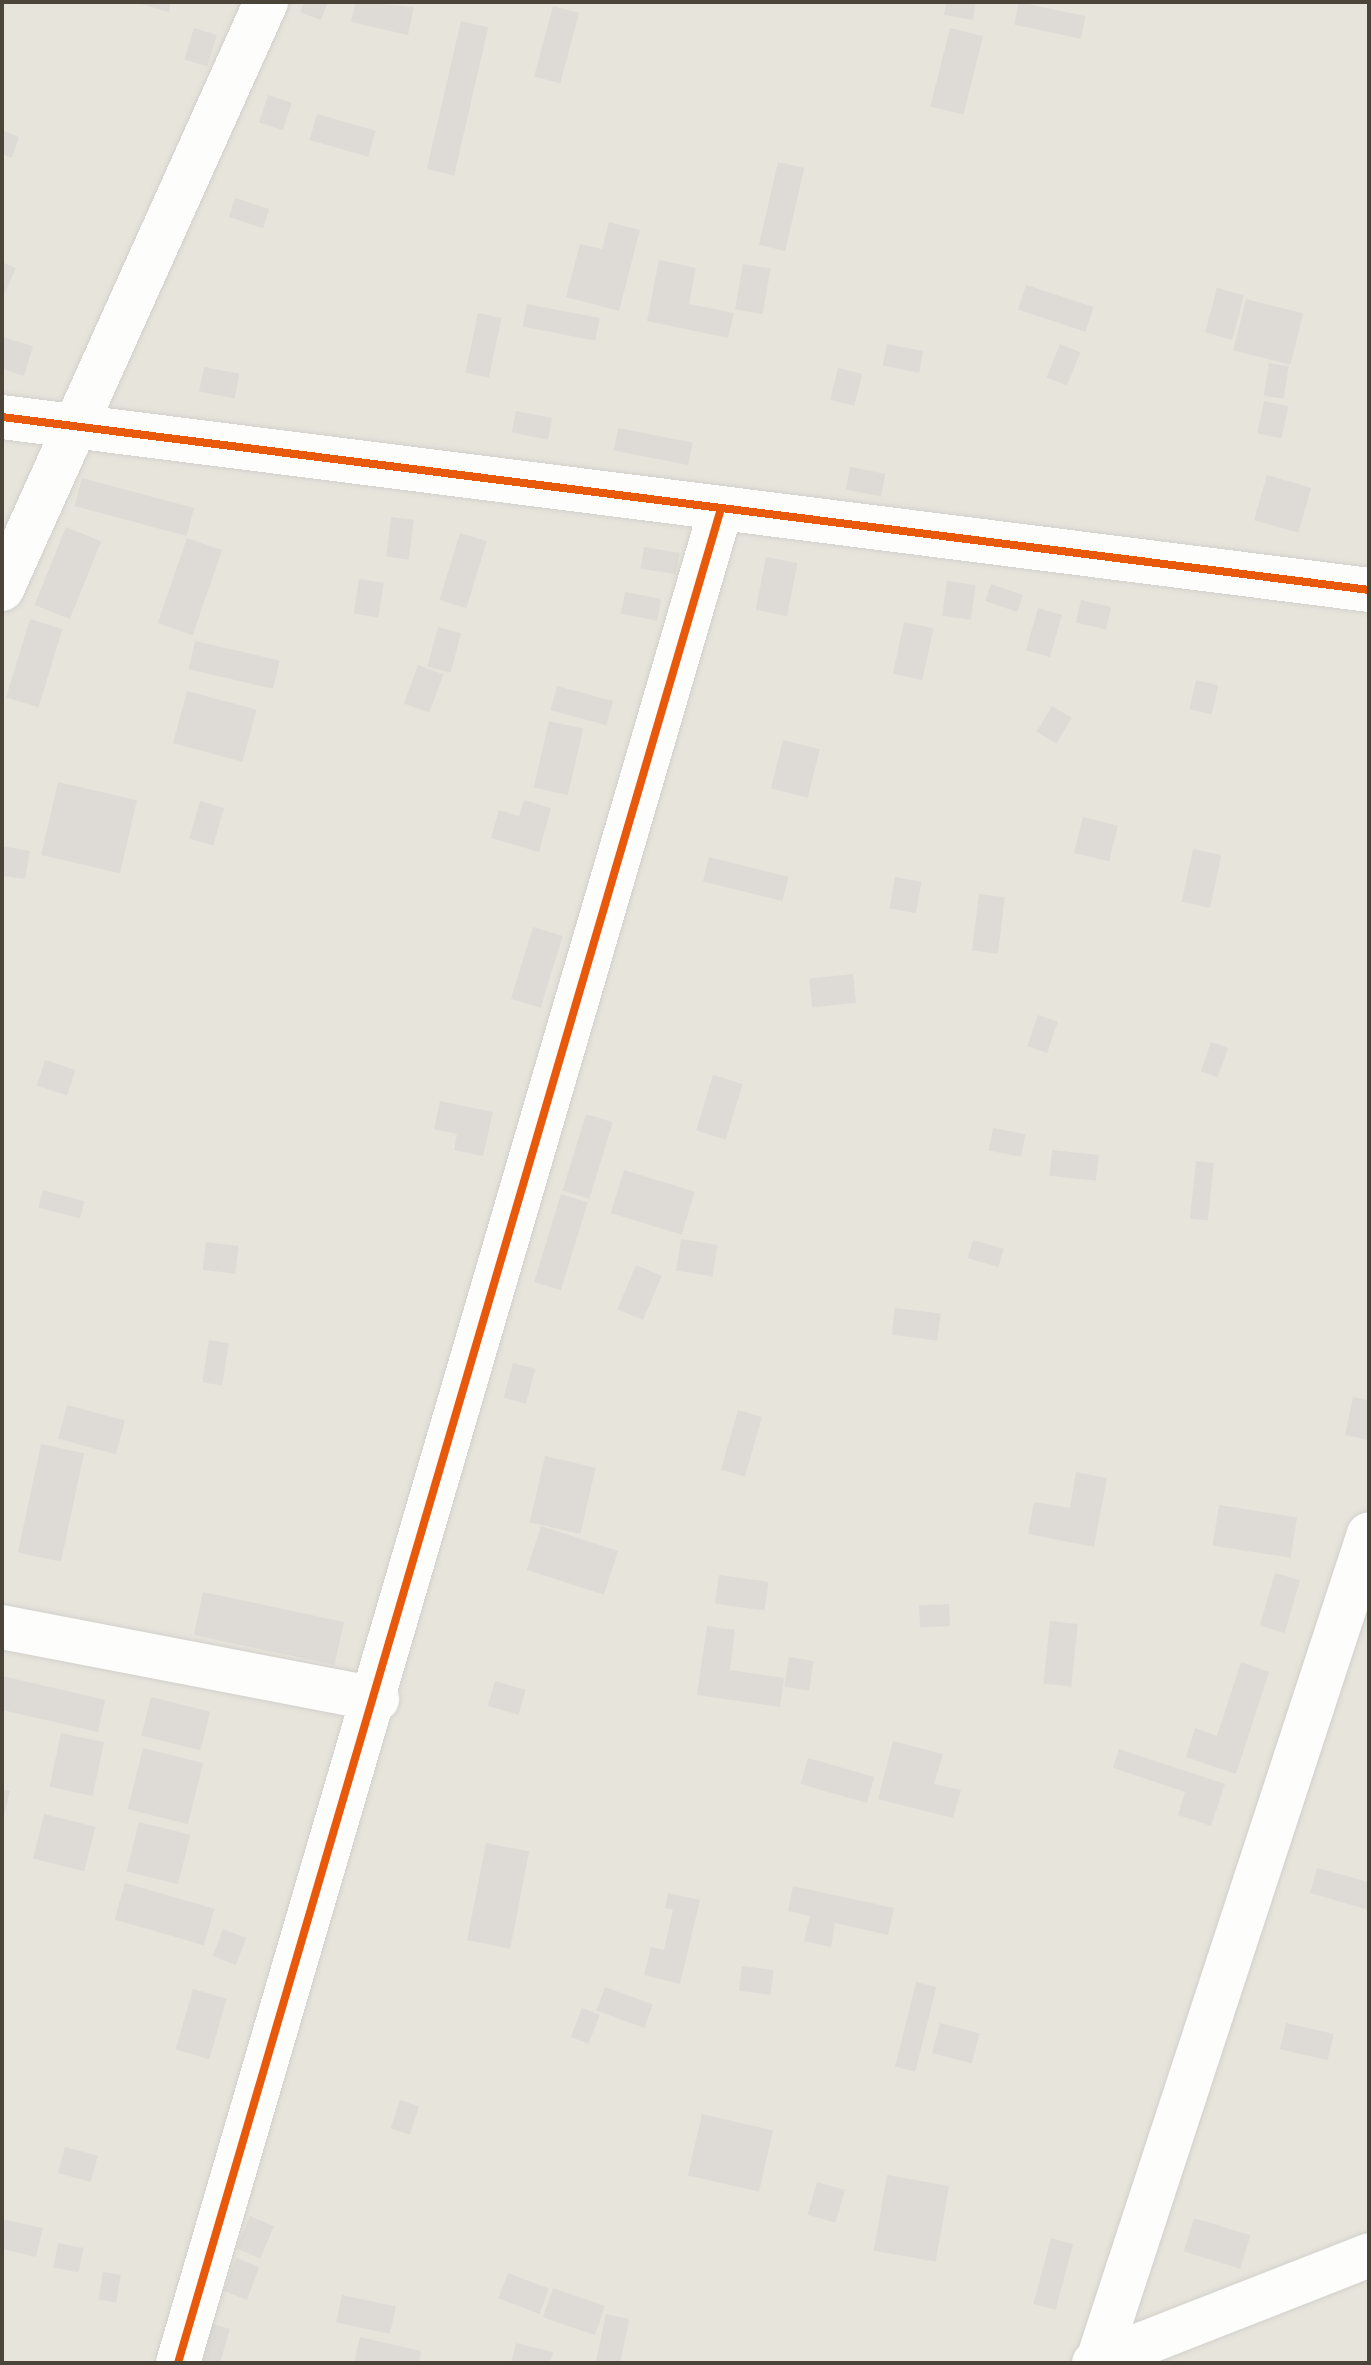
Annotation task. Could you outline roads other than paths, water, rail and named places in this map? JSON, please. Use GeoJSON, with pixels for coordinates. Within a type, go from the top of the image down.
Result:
{"type":"FeatureCollection","features":[{"type":"Feature","properties":{"kind":"street"},"geometry":{"type":"LineString","coordinates":[[2,589],[266,2]]}},
{"type":"Feature","properties":{"kind":"street"},"geometry":{"type":"LineString","coordinates":[[2,417],[1369,590]]}},
{"type":"Feature","properties":{"kind":"street"},"geometry":{"type":"LineString","coordinates":[[178,2363],[377,1699],[721,509]]}},
{"type":"Feature","properties":{"kind":"street"},"geometry":{"type":"LineString","coordinates":[[1095,2363],[1369,1534]]}},
{"type":"Feature","properties":{"kind":"street"},"geometry":{"type":"LineString","coordinates":[[2,1627],[377,1699]]}},
{"type":"Feature","properties":{"kind":"street"},"geometry":{"type":"LineString","coordinates":[[1095,2363],[1369,2255]]}}]}
